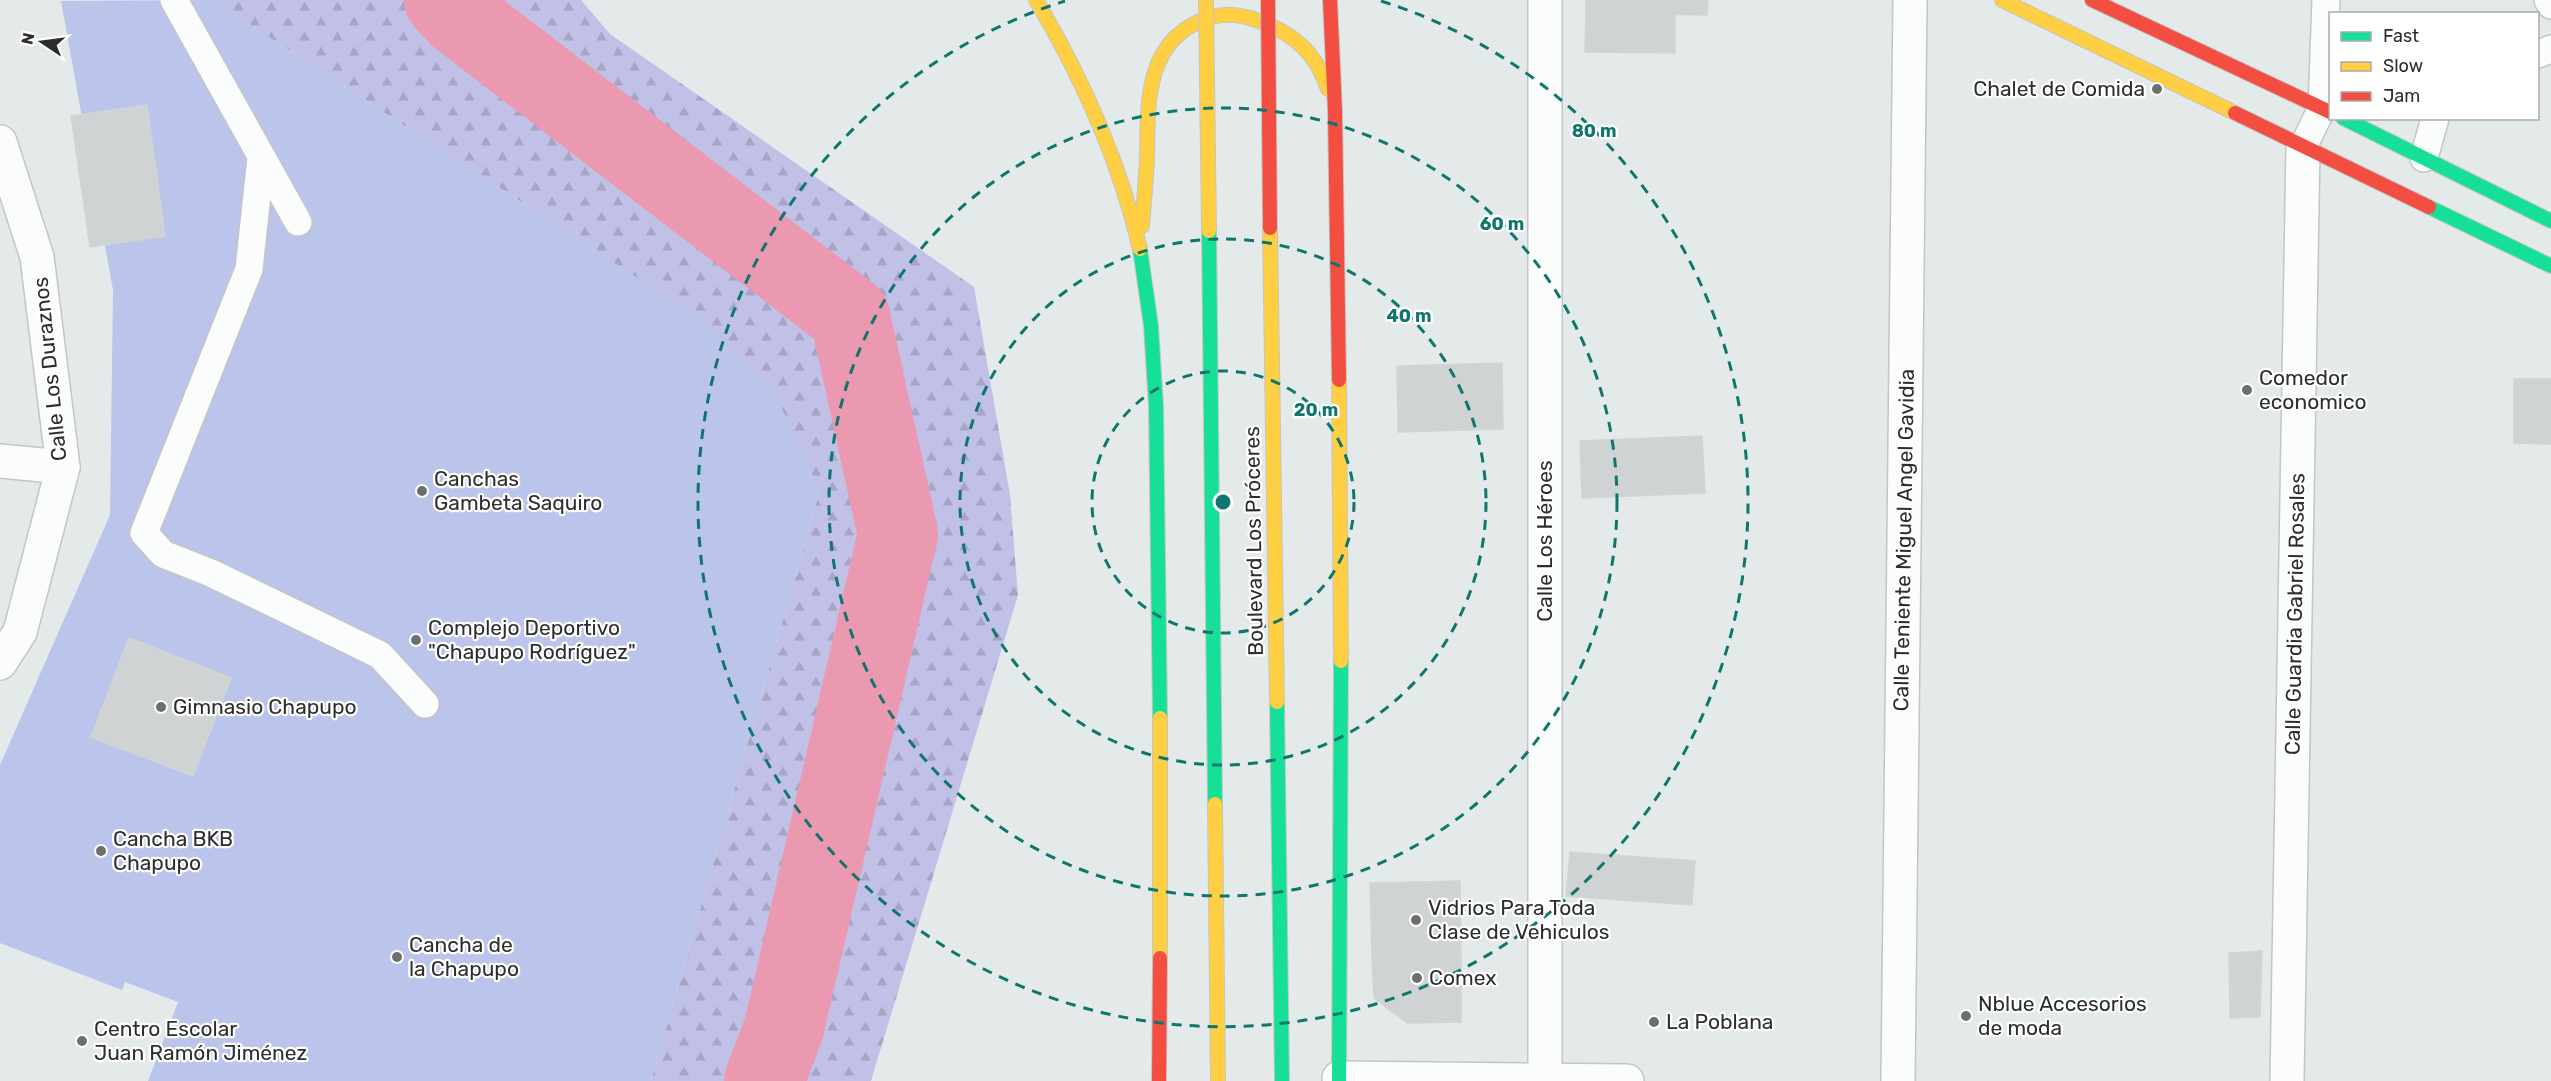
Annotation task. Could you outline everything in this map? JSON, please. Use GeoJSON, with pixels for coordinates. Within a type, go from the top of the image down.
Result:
{"type":"FeatureCollection","features":[{"type":"Feature","properties":{"kind":"main road"},"geometry":{"type":"LineString","coordinates":[[1036,0],[1071,57],[1114,155],[1140,250],[1150,337],[1156,415],[1163,859],[1159,1081]]}},
{"type":"Feature","properties":{"kind":"main road","name":"Boulevard Los Próceres"},"geometry":{"type":"LineString","coordinates":[[1206,0],[1218,1081]]}},
{"type":"Feature","properties":{"kind":"main road","name":"Boulevard Los Próceres"},"geometry":{"type":"LineString","coordinates":[[1268,0],[1282,1081]]}},
{"type":"Feature","properties":{"kind":"main road"},"geometry":{"type":"LineString","coordinates":[[1330,0],[1335,111],[1342,574],[1339,1080]]}},
{"type":"Feature","properties":{"kind":"main road"},"geometry":{"type":"LineString","coordinates":[[2002,0],[2551,266]]}},
{"type":"Feature","properties":{"kind":"main road"},"geometry":{"type":"LineString","coordinates":[[2092,0],[2329,112]]}},
{"type":"Feature","properties":{"kind":"main road"},"geometry":{"type":"LineString","coordinates":[[1140,250],[1148,107],[1153,70],[1166,42],[1189,24],[1219,14],[1251,18],[1285,30],[1311,49],[1326,81],[1335,111]]}},
{"type":"Feature","properties":{"kind":"main road"},"geometry":{"type":"LineString","coordinates":[[2346,120],[2551,221]]}},
{"type":"Feature","properties":{"kind":"street","name":"Calle Los Héroes"},"geometry":{"type":"LineString","coordinates":[[1545,0],[1545,1081]]}},
{"type":"Feature","properties":{"kind":"street","name":"Calle Teniente Miguel Angel Gavidia"},"geometry":{"type":"LineString","coordinates":[[1898,1081],[1910,0]]}},
{"type":"Feature","properties":{"kind":"street","name":"Calle Los Duraznos"},"geometry":{"type":"LineString","coordinates":[[0,142],[37,257],[63,467],[20,632],[0,663]]}},
{"type":"Feature","properties":{"kind":"street","name":"Calle Guardia Gabriel Rosales"},"geometry":{"type":"LineString","coordinates":[[2287,1081],[2303,147]]}},
{"type":"Feature","properties":{"kind":"street"},"geometry":{"type":"LineString","coordinates":[[0,460],[63,467]]}},
{"type":"Feature","properties":{"kind":"street"},"geometry":{"type":"LineString","coordinates":[[1339,1080],[1627,1081]]}},
{"type":"Feature","properties":{"kind":"lane"},"geometry":{"type":"LineString","coordinates":[[174,0],[298,222]]}},
{"type":"Feature","properties":{"kind":"lane"},"geometry":{"type":"LineString","coordinates":[[2326,0],[2329,56]]}},
{"type":"Feature","properties":{"kind":"lane"},"geometry":{"type":"LineString","coordinates":[[2548,0],[2551,5]]}},
{"type":"Feature","properties":{"kind":"lane"},"geometry":{"type":"LineString","coordinates":[[2303,147],[2329,117]]}},
{"type":"Feature","properties":{"kind":"lane"},"geometry":{"type":"LineString","coordinates":[[2424,158],[2434,120]]}},
{"type":"Feature","properties":{"kind":"lane"},"geometry":{"type":"LineString","coordinates":[[261,158],[249,269],[144,533],[163,554],[211,573],[380,655],[425,704]]}},
{"type":"Feature","properties":{"kind":"green space"},"geometry":{"type":"Polygon","coordinates":[[[212,0],[581,0],[610,34],[974,287],[1010,495],[1018,595],[871,1081],[651,1081],[820,490],[709,325],[212,0]]]}},
{"type":"Feature","properties":{"kind":"shaded area","name":"Complejo Deportivo \"Chapupo Rodríguez\""},"geometry":{"type":"Polygon","coordinates":[[[212,0],[709,325],[776,396],[820,490],[651,1081],[148,1081],[178,1002],[125,982],[122,990],[0,943],[0,765],[110,515],[113,290],[61,1],[212,0]]]}},
{"type":"Feature","properties":{"kind":"building"},"geometry":{"type":"Polygon","coordinates":[[[1586,0],[1708,0],[1707,15],[1586,13],[1586,0]]]}},
{"type":"Feature","properties":{"kind":"building"},"geometry":{"type":"Polygon","coordinates":[[[1586,13],[1675,14],[1675,53],[1585,52],[1586,13]]]}},
{"type":"Feature","properties":{"kind":"building"},"geometry":{"type":"Polygon","coordinates":[[[147,105],[165,236],[90,247],[71,116],[147,105]]]}},
{"type":"Feature","properties":{"kind":"building"},"geometry":{"type":"Polygon","coordinates":[[[1502,363],[1503,429],[1398,432],[1397,366],[1502,363]]]}},
{"type":"Feature","properties":{"kind":"building"},"geometry":{"type":"Polygon","coordinates":[[[2514,379],[2551,379],[2551,444],[2514,443],[2514,379]]]}},
{"type":"Feature","properties":{"kind":"building"},"geometry":{"type":"Polygon","coordinates":[[[1702,436],[1705,493],[1582,498],[1580,441],[1702,436]]]}},
{"type":"Feature","properties":{"kind":"building","name":"Gimnasio Chapupo"},"geometry":{"type":"Polygon","coordinates":[[[129,638],[231,678],[193,776],[91,737],[129,638]]]}},
{"type":"Feature","properties":{"kind":"building"},"geometry":{"type":"Polygon","coordinates":[[[1570,852],[1695,861],[1692,905],[1566,896],[1570,852]]]}},
{"type":"Feature","properties":{"kind":"building","name":"Vidrios Para Toda Clase de Vehiculos"},"geometry":{"type":"Polygon","coordinates":[[[1460,881],[1461,957],[1372,959],[1370,883],[1460,881]]]}},
{"type":"Feature","properties":{"kind":"building"},"geometry":{"type":"Polygon","coordinates":[[[2262,951],[2260,1017],[2230,1018],[2229,953],[2262,951]]]}},
{"type":"Feature","properties":{"kind":"building","name":"Comex"},"geometry":{"type":"Polygon","coordinates":[[[1461,957],[1461,1022],[1407,1023],[1374,998],[1372,959],[1461,957]]]}},
{"type":"Feature","properties":{"kind":"waterway"},"geometry":{"type":"LineString","coordinates":[[444,0],[460,17],[850,316],[898,534],[784,1028],[764,1081]]}},
{"type":"Feature","properties":{"kind":"traffic: fast"},"geometry":{"type":"LineString","coordinates":[[2347,120],[2551,221]]}},
{"type":"Feature","properties":{"kind":"traffic: fast"},"geometry":{"type":"LineString","coordinates":[[2429,207],[2551,266]]}},
{"type":"Feature","properties":{"kind":"traffic: fast"},"geometry":{"type":"LineString","coordinates":[[1209,231],[1215,804]]}},
{"type":"Feature","properties":{"kind":"traffic: fast"},"geometry":{"type":"LineString","coordinates":[[1140,249],[1151,326],[1156,406],[1160,718]]}},
{"type":"Feature","properties":{"kind":"traffic: fast"},"geometry":{"type":"LineString","coordinates":[[1339,1081],[1341,661]]}},
{"type":"Feature","properties":{"kind":"traffic: fast"},"geometry":{"type":"LineString","coordinates":[[1277,702],[1282,1081]]}},
{"type":"Feature","properties":{"kind":"traffic: slow"},"geometry":{"type":"LineString","coordinates":[[1036,0],[1098,120],[1122,183],[1140,249]]}},
{"type":"Feature","properties":{"kind":"traffic: slow"},"geometry":{"type":"LineString","coordinates":[[1206,0],[1209,231]]}},
{"type":"Feature","properties":{"kind":"traffic: slow"},"geometry":{"type":"LineString","coordinates":[[2002,0],[2235,113]]}},
{"type":"Feature","properties":{"kind":"traffic: slow"},"geometry":{"type":"LineString","coordinates":[[1142,226],[1149,99],[1158,63],[1167,47],[1180,33],[1198,22],[1219,16],[1234,15],[1256,20],[1281,31],[1301,45],[1316,64],[1328,89]]}},
{"type":"Feature","properties":{"kind":"traffic: slow"},"geometry":{"type":"LineString","coordinates":[[1270,228],[1277,702]]}},
{"type":"Feature","properties":{"kind":"traffic: slow"},"geometry":{"type":"LineString","coordinates":[[1339,380],[1341,661]]}},
{"type":"Feature","properties":{"kind":"traffic: slow"},"geometry":{"type":"LineString","coordinates":[[1160,718],[1160,958]]}},
{"type":"Feature","properties":{"kind":"traffic: slow"},"geometry":{"type":"LineString","coordinates":[[1215,804],[1218,1081]]}},
{"type":"Feature","properties":{"kind":"traffic: jam"},"geometry":{"type":"LineString","coordinates":[[1268,0],[1270,228]]}},
{"type":"Feature","properties":{"kind":"traffic: jam"},"geometry":{"type":"LineString","coordinates":[[1330,0],[1335,111],[1339,380]]}},
{"type":"Feature","properties":{"kind":"traffic: jam"},"geometry":{"type":"LineString","coordinates":[[2092,0],[2329,112]]}},
{"type":"Feature","properties":{"kind":"traffic: jam"},"geometry":{"type":"LineString","coordinates":[[2235,113],[2429,207]]}},
{"type":"Feature","properties":{"kind":"traffic: jam"},"geometry":{"type":"LineString","coordinates":[[1159,1081],[1160,958]]}},
{"type":"Feature","properties":{"kind":"place","name":"Chalet de Comida"},"geometry":{"type":"Point","coordinates":[2157,89]}},
{"type":"Feature","properties":{"kind":"place","name":"Comedor economico"},"geometry":{"type":"Point","coordinates":[2247,390]}},
{"type":"Feature","properties":{"kind":"place","name":"Canchas Gambeta Saquiro"},"geometry":{"type":"Point","coordinates":[422,491]}},
{"type":"Feature","properties":{"kind":"place","name":"Complejo Deportivo \"Chapupo Rodríguez\""},"geometry":{"type":"Point","coordinates":[416,640]}},
{"type":"Feature","properties":{"kind":"place","name":"Gimnasio Chapupo"},"geometry":{"type":"Point","coordinates":[161,707]}},
{"type":"Feature","properties":{"kind":"place","name":"Cancha BKB Chapupo"},"geometry":{"type":"Point","coordinates":[101,851]}},
{"type":"Feature","properties":{"kind":"place","name":"Vidrios Para Toda Clase de Vehiculos"},"geometry":{"type":"Point","coordinates":[1416,920]}},
{"type":"Feature","properties":{"kind":"place","name":"Cancha de la Chapupo"},"geometry":{"type":"Point","coordinates":[397,957]}},
{"type":"Feature","properties":{"kind":"place","name":"Comex"},"geometry":{"type":"Point","coordinates":[1417,978]}},
{"type":"Feature","properties":{"kind":"place","name":"Nblue Accesorios de moda"},"geometry":{"type":"Point","coordinates":[1966,1016]}},
{"type":"Feature","properties":{"kind":"place","name":"La Poblana"},"geometry":{"type":"Point","coordinates":[1654,1022]}},
{"type":"Feature","properties":{"kind":"place","name":"Centro Escolar Juan Ramón Jiménez"},"geometry":{"type":"Point","coordinates":[82,1041]}}]}
